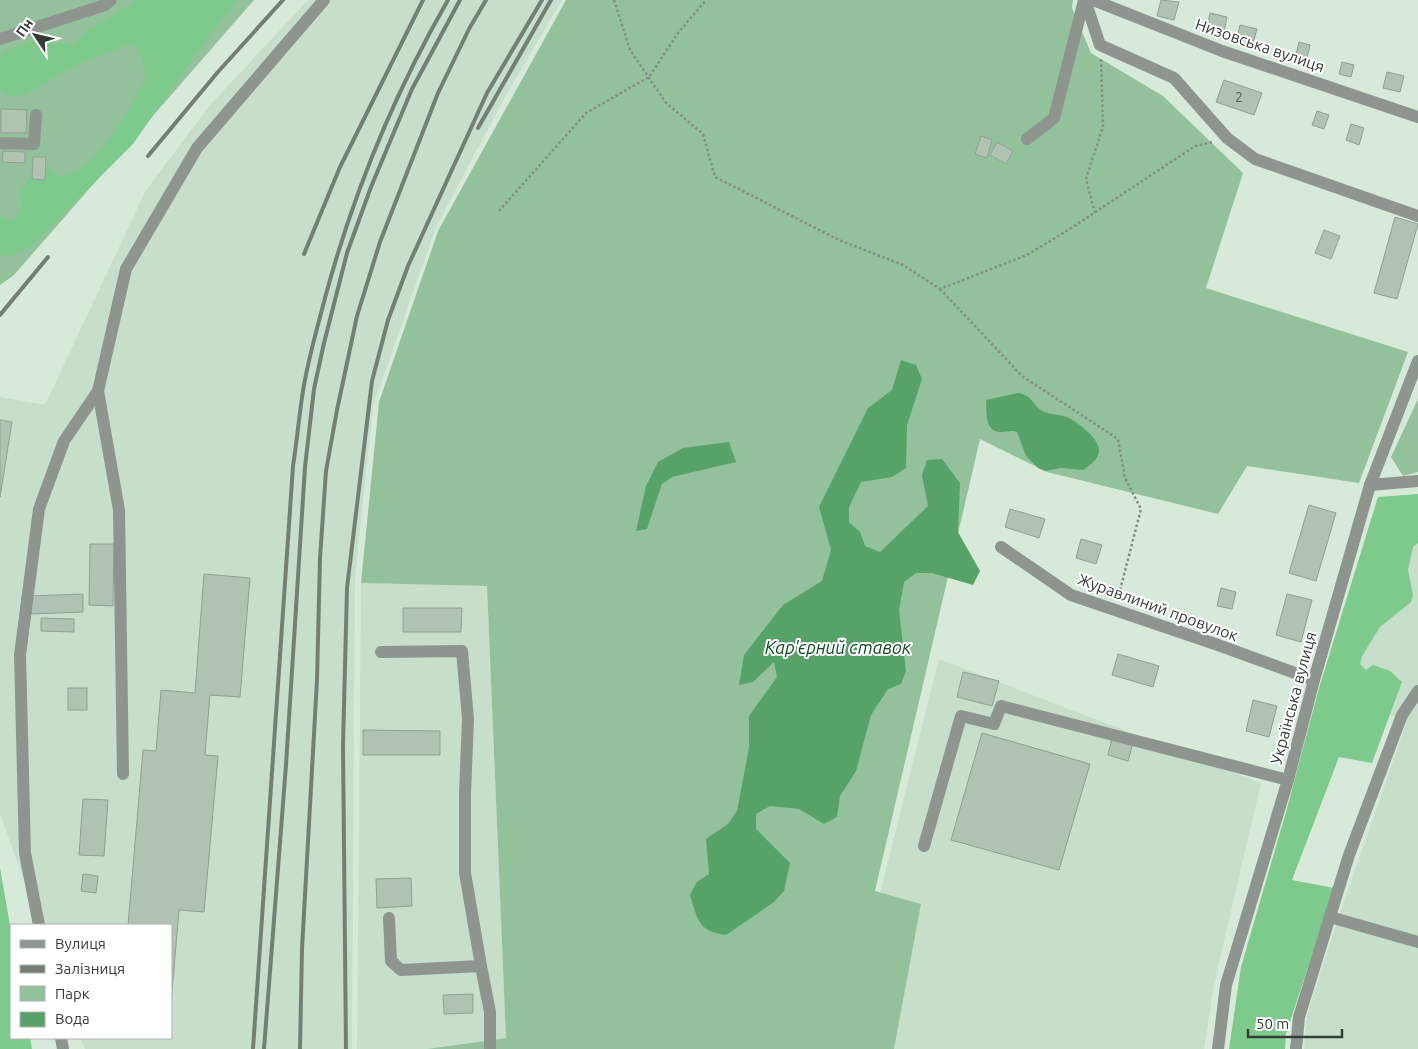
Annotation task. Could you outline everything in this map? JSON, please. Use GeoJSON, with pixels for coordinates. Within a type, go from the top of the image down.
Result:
{"type":"FeatureCollection","features":[{"type":"Feature","properties":{"kind":"street"},"geometry":{"type":"LineString","coordinates":[[0,39],[105,5],[111,0]]}},
{"type":"Feature","properties":{"kind":"street"},"geometry":{"type":"LineString","coordinates":[[39,924],[25,853],[20,655],[39,509],[64,441],[98,391],[126,269],[197,148],[324,0]]}},
{"type":"Feature","properties":{"kind":"street"},"geometry":{"type":"LineString","coordinates":[[1085,0],[1100,45],[1174,78],[1227,138],[1255,160],[1418,216]]}},
{"type":"Feature","properties":{"kind":"street"},"geometry":{"type":"LineString","coordinates":[[1027,140],[1054,118],[1085,0]]}},
{"type":"Feature","properties":{"kind":"street","name":"Низовська вулиця"},"geometry":{"type":"LineString","coordinates":[[1093,0],[1222,51],[1418,117]]}},
{"type":"Feature","properties":{"kind":"street"},"geometry":{"type":"LineString","coordinates":[[0,143],[34,144],[36,116]]}},
{"type":"Feature","properties":{"kind":"street","name":"Українська вулиця"},"geometry":{"type":"LineString","coordinates":[[1218,1049],[1226,985],[1288,780],[1314,680],[1370,485],[1418,362]]}},
{"type":"Feature","properties":{"kind":"street"},"geometry":{"type":"LineString","coordinates":[[98,391],[119,510],[123,774]]}},
{"type":"Feature","properties":{"kind":"street"},"geometry":{"type":"LineString","coordinates":[[1370,485],[1418,481]]}},
{"type":"Feature","properties":{"kind":"street","name":"Журавлиний провулок"},"geometry":{"type":"LineString","coordinates":[[1001,547],[1071,595],[1314,680]]}},
{"type":"Feature","properties":{"kind":"street"},"geometry":{"type":"LineString","coordinates":[[381,652],[462,651],[468,719],[464,794],[465,873],[480,966],[490,1012],[490,1049]]}},
{"type":"Feature","properties":{"kind":"street"},"geometry":{"type":"LineString","coordinates":[[1296,1049],[1299,1017],[1349,855],[1402,715],[1418,691]]}},
{"type":"Feature","properties":{"kind":"street"},"geometry":{"type":"LineString","coordinates":[[924,846],[961,716],[994,724],[1000,706],[1288,780]]}},
{"type":"Feature","properties":{"kind":"street"},"geometry":{"type":"LineString","coordinates":[[1330,917],[1418,942]]}},
{"type":"Feature","properties":{"kind":"street"},"geometry":{"type":"LineString","coordinates":[[389,918],[391,961],[401,970],[480,966]]}},
{"type":"Feature","properties":{"kind":"path"},"geometry":{"type":"LineString","coordinates":[[614,0],[630,50],[666,102],[704,134],[715,176],[839,240],[903,266],[940,289],[1022,376],[1118,439],[1125,478],[1141,509],[1115,610]]}},
{"type":"Feature","properties":{"kind":"path"},"geometry":{"type":"LineString","coordinates":[[499,211],[586,113],[649,77],[678,33],[706,0]]}},
{"type":"Feature","properties":{"kind":"path"},"geometry":{"type":"LineString","coordinates":[[1095,213],[1086,179],[1103,128],[1100,45]]}},
{"type":"Feature","properties":{"kind":"path"},"geometry":{"type":"LineString","coordinates":[[940,289],[1026,255],[1095,213],[1195,146],[1227,138]]}},
{"type":"Feature","properties":{"kind":"shaded area"},"geometry":{"type":"Polygon","coordinates":[[[137,0],[237,0],[206,40],[133,144],[31,246],[10,256],[0,255],[0,216],[12,221],[17,215],[22,205],[20,194],[28,179],[42,167],[50,167],[54,174],[60,177],[76,171],[92,160],[129,110],[137,97],[145,77],[144,65],[137,47],[129,45],[89,59],[59,74],[26,95],[7,96],[0,90],[0,57],[3,52],[32,41],[72,45],[88,30],[137,0]]]}},
{"type":"Feature","properties":{"kind":"shaded area"},"geometry":{"type":"Polygon","coordinates":[[[308,0],[562,0],[509,90],[436,227],[373,406],[355,577],[352,1049],[85,1049],[81,1039],[172,1039],[172,924],[40,924],[0,814],[0,397],[45,405],[146,190],[210,105],[308,0]]]}},
{"type":"Feature","properties":{"kind":"shaded area"},"geometry":{"type":"Polygon","coordinates":[[[1418,494],[1418,543],[1413,547],[1408,570],[1413,595],[1411,602],[1380,627],[1362,656],[1360,664],[1366,670],[1373,665],[1390,671],[1402,682],[1372,763],[1339,757],[1292,880],[1334,888],[1286,1034],[1285,1049],[1229,1049],[1241,967],[1286,812],[1319,688],[1378,497],[1418,494]]]}},
{"type":"Feature","properties":{"kind":"shaded area"},"geometry":{"type":"Polygon","coordinates":[[[1418,499],[1418,1049],[1304,1049],[1307,1015],[1336,925],[1406,724],[1332,679],[1418,499]]]}},
{"type":"Feature","properties":{"kind":"shaded area"},"geometry":{"type":"Polygon","coordinates":[[[361,583],[487,586],[506,1038],[427,1049],[357,1049],[361,583]]]}},
{"type":"Feature","properties":{"kind":"shaded area"},"geometry":{"type":"Polygon","coordinates":[[[939,659],[1261,783],[1214,984],[1204,1049],[894,1049],[921,904],[880,893],[939,659]]]}},
{"type":"Feature","properties":{"kind":"shaded area"},"geometry":{"type":"Polygon","coordinates":[[[0,868],[10,925],[10,1039],[30,1039],[32,1049],[0,1049],[0,868]]]}},
{"type":"Feature","properties":{"kind":"green space"},"geometry":{"type":"Polygon","coordinates":[[[0,0],[254,0],[14,275],[0,285],[0,0]]]}},
{"type":"Feature","properties":{"kind":"green space"},"geometry":{"type":"Polygon","coordinates":[[[566,0],[1073,0],[1072,8],[1091,53],[1163,96],[1243,173],[1206,288],[1408,352],[1359,483],[1247,466],[1218,514],[1047,472],[980,439],[875,891],[921,904],[894,1049],[427,1049],[506,1038],[487,586],[361,583],[379,402],[438,231],[566,0]]]}},
{"type":"Feature","properties":{"kind":"green space"},"geometry":{"type":"Polygon","coordinates":[[[1418,399],[1418,472],[1403,476],[1391,457],[1418,399]]]}},
{"type":"Feature","properties":{"kind":"water","name":"Кар'єрний ставок"},"geometry":{"type":"Polygon","coordinates":[[[901,360],[916,365],[922,379],[907,425],[906,468],[892,477],[861,482],[849,507],[849,522],[860,532],[865,546],[880,552],[928,506],[922,475],[927,460],[942,459],[960,483],[958,532],[980,571],[973,585],[932,573],[916,573],[904,582],[899,610],[906,671],[901,684],[888,689],[871,715],[856,771],[840,796],[837,817],[824,824],[799,809],[770,806],[756,814],[756,829],[790,863],[784,891],[774,902],[726,935],[716,933],[704,927],[700,922],[690,895],[697,882],[709,874],[706,839],[728,824],[737,811],[749,748],[749,716],[777,677],[774,662],[753,682],[739,685],[744,655],[783,605],[822,581],[831,550],[819,507],[868,408],[892,390],[901,360]]]}},
{"type":"Feature","properties":{"kind":"water"},"geometry":{"type":"Polygon","coordinates":[[[1018,393],[1029,398],[1042,411],[1066,417],[1083,428],[1093,437],[1099,447],[1095,460],[1084,470],[1061,468],[1045,471],[1038,468],[1026,456],[1017,432],[1002,432],[992,429],[988,421],[986,400],[1018,393]]]}},
{"type":"Feature","properties":{"kind":"water"},"geometry":{"type":"Polygon","coordinates":[[[729,442],[736,462],[672,477],[662,484],[647,529],[636,531],[646,486],[658,462],[683,448],[729,442]]]}},
{"type":"Feature","properties":{"kind":"building"},"geometry":{"type":"Polygon","coordinates":[[[1161,0],[1179,2],[1174,20],[1157,16],[1161,0]]]}},
{"type":"Feature","properties":{"kind":"building"},"geometry":{"type":"Polygon","coordinates":[[[1210,13],[1227,17],[1224,32],[1207,28],[1210,13]]]}},
{"type":"Feature","properties":{"kind":"building"},"geometry":{"type":"Polygon","coordinates":[[[1240,25],[1257,29],[1253,43],[1237,39],[1240,25]]]}},
{"type":"Feature","properties":{"kind":"building"},"geometry":{"type":"Polygon","coordinates":[[[1299,42],[1310,45],[1307,58],[1296,55],[1299,42]]]}},
{"type":"Feature","properties":{"kind":"building"},"geometry":{"type":"Polygon","coordinates":[[[1342,62],[1354,65],[1351,77],[1339,74],[1342,62]]]}},
{"type":"Feature","properties":{"kind":"building"},"geometry":{"type":"Polygon","coordinates":[[[1387,72],[1404,76],[1400,92],[1383,88],[1387,72]]]}},
{"type":"Feature","properties":{"kind":"building"},"geometry":{"type":"Polygon","coordinates":[[[1224,80],[1262,93],[1254,115],[1216,102],[1224,80]]]}},
{"type":"Feature","properties":{"kind":"building"},"geometry":{"type":"Polygon","coordinates":[[[1,109],[27,110],[26,133],[1,133],[1,109]]]}},
{"type":"Feature","properties":{"kind":"building"},"geometry":{"type":"Polygon","coordinates":[[[1317,111],[1329,115],[1324,129],[1312,125],[1317,111]]]}},
{"type":"Feature","properties":{"kind":"building"},"geometry":{"type":"Polygon","coordinates":[[[1351,124],[1364,128],[1359,145],[1346,140],[1351,124]]]}},
{"type":"Feature","properties":{"kind":"building"},"geometry":{"type":"Polygon","coordinates":[[[981,136],[992,140],[987,158],[975,154],[981,136]]]}},
{"type":"Feature","properties":{"kind":"building"},"geometry":{"type":"Polygon","coordinates":[[[997,142],[1013,151],[1006,164],[990,155],[997,142]]]}},
{"type":"Feature","properties":{"kind":"building"},"geometry":{"type":"Polygon","coordinates":[[[3,151],[25,152],[25,163],[2,162],[3,151]]]}},
{"type":"Feature","properties":{"kind":"building"},"geometry":{"type":"Polygon","coordinates":[[[33,157],[46,157],[45,180],[32,179],[33,157]]]}},
{"type":"Feature","properties":{"kind":"building"},"geometry":{"type":"Polygon","coordinates":[[[1395,217],[1418,224],[1397,299],[1374,293],[1395,217]]]}},
{"type":"Feature","properties":{"kind":"building"},"geometry":{"type":"Polygon","coordinates":[[[1324,230],[1340,236],[1331,259],[1315,253],[1324,230]]]}},
{"type":"Feature","properties":{"kind":"building"},"geometry":{"type":"Polygon","coordinates":[[[0,420],[12,422],[0,497],[0,420]]]}},
{"type":"Feature","properties":{"kind":"building"},"geometry":{"type":"Polygon","coordinates":[[[1309,505],[1336,513],[1316,581],[1289,573],[1309,505]]]}},
{"type":"Feature","properties":{"kind":"building"},"geometry":{"type":"Polygon","coordinates":[[[1010,509],[1045,519],[1039,538],[1005,527],[1010,509]]]}},
{"type":"Feature","properties":{"kind":"building"},"geometry":{"type":"Polygon","coordinates":[[[1081,539],[1102,545],[1096,564],[1076,558],[1081,539]]]}},
{"type":"Feature","properties":{"kind":"building"},"geometry":{"type":"Polygon","coordinates":[[[90,544],[114,544],[113,606],[89,605],[90,544]]]}},
{"type":"Feature","properties":{"kind":"building"},"geometry":{"type":"Polygon","coordinates":[[[204,574],[250,578],[240,697],[210,695],[205,755],[218,756],[204,912],[179,910],[172,991],[172,924],[128,924],[143,750],[156,751],[161,690],[195,693],[204,574]]]}},
{"type":"Feature","properties":{"kind":"building"},"geometry":{"type":"Polygon","coordinates":[[[1221,588],[1236,592],[1232,609],[1217,606],[1221,588]]]}},
{"type":"Feature","properties":{"kind":"building"},"geometry":{"type":"Polygon","coordinates":[[[83,594],[83,612],[31,614],[30,596],[83,594]]]}},
{"type":"Feature","properties":{"kind":"building"},"geometry":{"type":"Polygon","coordinates":[[[1287,594],[1312,600],[1301,642],[1276,635],[1287,594]]]}},
{"type":"Feature","properties":{"kind":"building"},"geometry":{"type":"Polygon","coordinates":[[[403,608],[462,608],[461,632],[403,632],[403,608]]]}},
{"type":"Feature","properties":{"kind":"building"},"geometry":{"type":"Polygon","coordinates":[[[41,618],[74,619],[74,632],[41,631],[41,618]]]}},
{"type":"Feature","properties":{"kind":"building"},"geometry":{"type":"Polygon","coordinates":[[[1118,654],[1159,666],[1153,687],[1112,675],[1118,654]]]}},
{"type":"Feature","properties":{"kind":"building"},"geometry":{"type":"Polygon","coordinates":[[[963,672],[999,681],[992,706],[957,697],[963,672]]]}},
{"type":"Feature","properties":{"kind":"building"},"geometry":{"type":"Polygon","coordinates":[[[68,688],[87,688],[87,710],[68,710],[68,688]]]}},
{"type":"Feature","properties":{"kind":"building"},"geometry":{"type":"Polygon","coordinates":[[[1253,700],[1277,706],[1269,737],[1246,731],[1253,700]]]}},
{"type":"Feature","properties":{"kind":"building"},"geometry":{"type":"Polygon","coordinates":[[[363,730],[440,731],[440,755],[363,755],[363,730]]]}},
{"type":"Feature","properties":{"kind":"building"},"geometry":{"type":"Polygon","coordinates":[[[982,733],[1090,764],[1059,870],[951,840],[982,733]]]}},
{"type":"Feature","properties":{"kind":"building"},"geometry":{"type":"Polygon","coordinates":[[[1112,738],[1133,743],[1128,761],[1108,755],[1112,738]]]}},
{"type":"Feature","properties":{"kind":"building"},"geometry":{"type":"Polygon","coordinates":[[[83,799],[108,800],[104,856],[79,855],[83,799]]]}},
{"type":"Feature","properties":{"kind":"building"},"geometry":{"type":"Polygon","coordinates":[[[83,874],[98,876],[96,893],[81,891],[83,874]]]}},
{"type":"Feature","properties":{"kind":"building"},"geometry":{"type":"Polygon","coordinates":[[[411,878],[412,906],[377,908],[376,879],[411,878]]]}},
{"type":"Feature","properties":{"kind":"building"},"geometry":{"type":"Polygon","coordinates":[[[473,994],[473,1013],[444,1014],[443,995],[473,994]]]}},
{"type":"Feature","properties":{"kind":"railway"},"geometry":{"type":"LineString","coordinates":[[148,156],[217,73],[283,0]]}},
{"type":"Feature","properties":{"kind":"railway"},"geometry":{"type":"LineString","coordinates":[[304,254],[340,167],[423,0]]}},
{"type":"Feature","properties":{"kind":"railway"},"geometry":{"type":"LineString","coordinates":[[253,1049],[293,466],[305,379],[336,259],[362,183],[393,108],[448,0]]}},
{"type":"Feature","properties":{"kind":"railway"},"geometry":{"type":"LineString","coordinates":[[264,1049],[286,765],[305,467],[314,389],[347,253],[371,187],[412,89],[460,0]]}},
{"type":"Feature","properties":{"kind":"railway"},"geometry":{"type":"LineString","coordinates":[[300,1049],[302,949],[317,680],[320,558],[326,471],[357,316],[380,242],[438,93],[469,29],[486,0]]}},
{"type":"Feature","properties":{"kind":"railway"},"geometry":{"type":"LineString","coordinates":[[346,1049],[343,745],[347,588],[372,381],[388,320],[408,266],[487,93],[542,0]]}},
{"type":"Feature","properties":{"kind":"railway"},"geometry":{"type":"LineString","coordinates":[[478,128],[551,0]]}},
{"type":"Feature","properties":{"kind":"railway"},"geometry":{"type":"LineString","coordinates":[[0,315],[48,257]]}}]}
